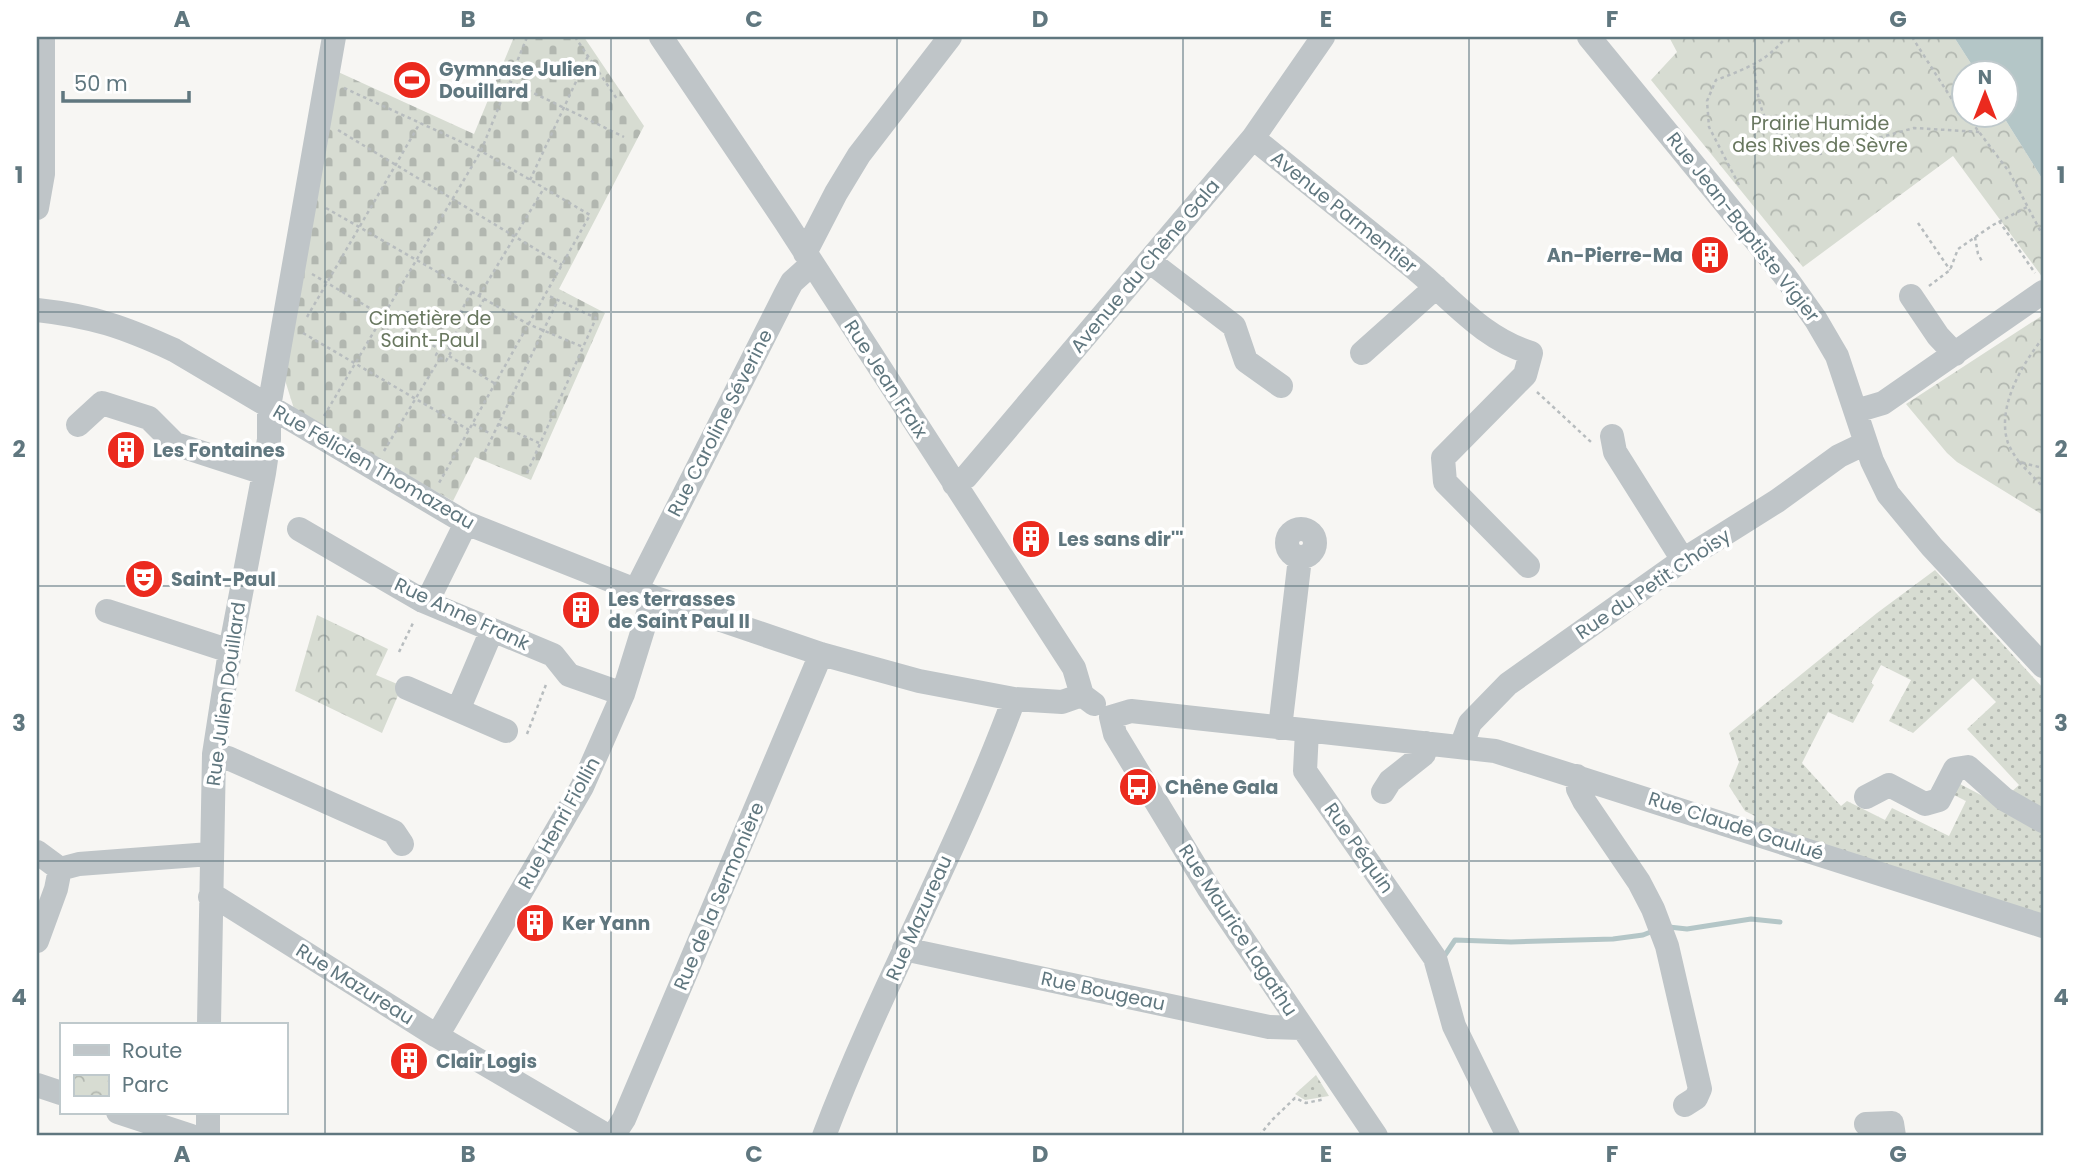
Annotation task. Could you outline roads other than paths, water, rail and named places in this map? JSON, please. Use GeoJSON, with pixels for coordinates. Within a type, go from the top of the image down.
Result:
{"type":"FeatureCollection","features":[{"type":"Feature","properties":{"kind":"street"},"geometry":{"type":"LineString","coordinates":[[37,208],[43,174],[43,37]]}},
{"type":"Feature","properties":{"kind":"street","name":"Rue Julien Douillard"},"geometry":{"type":"LineString","coordinates":[[209,1023],[210,854],[214,754],[230,651],[264,473],[269,439],[269,407],[334,37]]}},
{"type":"Feature","properties":{"kind":"street","name":"Rue Jean Fraix"},"geometry":{"type":"LineString","coordinates":[[662,37],[809,258],[1074,668],[1082,695]]}},
{"type":"Feature","properties":{"kind":"street","name":"Rue Caroline Séverine"},"geometry":{"type":"LineString","coordinates":[[645,593],[786,293],[809,258],[835,193],[859,155],[950,37]]}},
{"type":"Feature","properties":{"kind":"street","name":"Avenue du Chêne Gala"},"geometry":{"type":"LineString","coordinates":[[954,484],[966,477],[1252,138],[1323,37]]}},
{"type":"Feature","properties":{"kind":"street","name":"Rue Jean-Baptiste Vigier"},"geometry":{"type":"LineString","coordinates":[[1589,37],[1784,275],[1816,320],[1837,356],[1883,485],[1902,512],[2043,666]]}},
{"type":"Feature","properties":{"kind":"street","name":"Avenue Parmentier"},"geometry":{"type":"LineString","coordinates":[[1252,138],[1436,287],[1479,326],[1507,345],[1531,353],[1525,375],[1443,458],[1445,482],[1528,566]]}},
{"type":"Feature","properties":{"kind":"street"},"geometry":{"type":"LineString","coordinates":[[1149,261],[1234,326],[1246,361],[1281,386]]}},
{"type":"Feature","properties":{"kind":"street"},"geometry":{"type":"LineString","coordinates":[[1856,411],[1883,403],[1955,354],[2040,284]]}},
{"type":"Feature","properties":{"kind":"street","name":"Avenue Parmentier"},"geometry":{"type":"LineString","coordinates":[[1362,353],[1436,287]]}},
{"type":"Feature","properties":{"kind":"street"},"geometry":{"type":"LineString","coordinates":[[1912,298],[1938,336],[1955,354]]}},
{"type":"Feature","properties":{"kind":"street","name":"Rue Félicien Thomazeau"},"geometry":{"type":"LineString","coordinates":[[37,310],[79,315],[125,328],[174,351],[466,523],[645,593],[821,654],[919,681],[1014,699],[1062,702],[1082,695]]}},
{"type":"Feature","properties":{"kind":"street"},"geometry":{"type":"LineString","coordinates":[[78,425],[102,403],[149,418],[175,444],[264,473]]}},
{"type":"Feature","properties":{"kind":"street"},"geometry":{"type":"LineString","coordinates":[[1612,436],[1615,452],[1683,560]]}},
{"type":"Feature","properties":{"kind":"street","name":"Rue du Petit Choisy"},"geometry":{"type":"LineString","coordinates":[[1461,747],[1471,723],[1508,684],[1683,560],[1777,501],[1839,456],[1866,443]]}},
{"type":"Feature","properties":{"kind":"street"},"geometry":{"type":"LineString","coordinates":[[425,602],[466,523]]}},
{"type":"Feature","properties":{"kind":"street","name":"Rue Anne Frank"},"geometry":{"type":"LineString","coordinates":[[299,529],[425,602],[554,655],[569,675],[624,694]]}},
{"type":"Feature","properties":{"kind":"street"},"geometry":{"type":"LineString","coordinates":[[1280,728],[1300,558]]}},
{"type":"Feature","properties":{"kind":"street","name":"Rue Henri Fiollin"},"geometry":{"type":"LineString","coordinates":[[437,1036],[582,787],[624,694],[645,593]]}},
{"type":"Feature","properties":{"kind":"street"},"geometry":{"type":"LineString","coordinates":[[107,611],[230,651]]}},
{"type":"Feature","properties":{"kind":"street"},"geometry":{"type":"LineString","coordinates":[[458,710],[492,630]]}},
{"type":"Feature","properties":{"kind":"street","name":"Rue de la Sermonière"},"geometry":{"type":"LineString","coordinates":[[613,1136],[624,1119],[821,654]]}},
{"type":"Feature","properties":{"kind":"street"},"geometry":{"type":"LineString","coordinates":[[407,688],[506,731]]}},
{"type":"Feature","properties":{"kind":"street"},"geometry":{"type":"LineString","coordinates":[[1082,695],[1111,717]]}},
{"type":"Feature","properties":{"kind":"street","name":"Rue Mazureau"},"geometry":{"type":"LineString","coordinates":[[824,1136],[904,949],[991,760],[1014,699]]}},
{"type":"Feature","properties":{"kind":"street","name":"Rue Claude Gaulué"},"geometry":{"type":"LineString","coordinates":[[1111,717],[1131,711],[1175,708],[1280,728],[1495,751],[2043,926]]}},
{"type":"Feature","properties":{"kind":"street","name":"Rue Maurice Lagathu"},"geometry":{"type":"LineString","coordinates":[[1111,717],[1115,734],[1202,877],[1376,1136]]}},
{"type":"Feature","properties":{"kind":"street","name":"Rue Péquin"},"geometry":{"type":"LineString","coordinates":[[1307,731],[1305,771],[1435,958],[1454,1026],[1508,1136]]}},
{"type":"Feature","properties":{"kind":"street"},"geometry":{"type":"LineString","coordinates":[[1383,792],[1390,781],[1423,754],[1426,743]]}},
{"type":"Feature","properties":{"kind":"street"},"geometry":{"type":"LineString","coordinates":[[214,754],[394,832],[402,844]]}},
{"type":"Feature","properties":{"kind":"street"},"geometry":{"type":"LineString","coordinates":[[1866,797],[1889,785],[1925,804],[1939,800],[1955,769],[1968,767],[2004,799],[2043,821]]}},
{"type":"Feature","properties":{"kind":"street"},"geometry":{"type":"LineString","coordinates":[[1577,776],[1578,789],[1584,801],[1639,882],[1667,946],[1700,1090],[1696,1098],[1685,1105]]}},
{"type":"Feature","properties":{"kind":"street"},"geometry":{"type":"LineString","coordinates":[[37,852],[60,869]]}},
{"type":"Feature","properties":{"kind":"street"},"geometry":{"type":"LineString","coordinates":[[60,869],[79,864],[210,854]]}},
{"type":"Feature","properties":{"kind":"street"},"geometry":{"type":"LineString","coordinates":[[37,941],[56,889],[60,869]]}},
{"type":"Feature","properties":{"kind":"street","name":"Rue Mazureau"},"geometry":{"type":"LineString","coordinates":[[210,897],[219,899],[437,1036],[608,1136]]}},
{"type":"Feature","properties":{"kind":"street","name":"Rue Bougeau"},"geometry":{"type":"LineString","coordinates":[[904,949],[1269,1027],[1302,1028]]}},
{"type":"Feature","properties":{"kind":"street"},"geometry":{"type":"LineString","coordinates":[[37,1085],[60,1093]]}},
{"type":"Feature","properties":{"kind":"street"},"geometry":{"type":"LineString","coordinates":[[124,1114],[191,1136]]}},
{"type":"Feature","properties":{"kind":"street"},"geometry":{"type":"LineString","coordinates":[[208,1114],[208,1136]]}},
{"type":"Feature","properties":{"kind":"street"},"geometry":{"type":"LineString","coordinates":[[1866,1124],[1892,1123],[1894,1136]]}},
{"type":"Feature","properties":{"kind":"waterway"},"geometry":{"type":"LineString","coordinates":[[1669,927],[1687,929],[1751,919],[1780,922]]}},
{"type":"Feature","properties":{"kind":"waterway"},"geometry":{"type":"LineString","coordinates":[[1445,955],[1455,940],[1511,942],[1613,939],[1653,931]]}},
{"type":"Feature","properties":{"kind":"place","name":"Gymnase Julien Douillard"},"geometry":{"type":"Point","coordinates":[412,80]}},
{"type":"Feature","properties":{"kind":"place","name":"An-Pierre-Ma"},"geometry":{"type":"Point","coordinates":[1710,255]}},
{"type":"Feature","properties":{"kind":"place","name":"Les Fontaines"},"geometry":{"type":"Point","coordinates":[126,450]}},
{"type":"Feature","properties":{"kind":"place","name":"Les sans dir'''"},"geometry":{"type":"Point","coordinates":[1031,539]}},
{"type":"Feature","properties":{"kind":"place","name":"Saint-Paul"},"geometry":{"type":"Point","coordinates":[144,579]}},
{"type":"Feature","properties":{"kind":"place","name":"Les terrasses de Saint Paul II"},"geometry":{"type":"Point","coordinates":[581,610]}},
{"type":"Feature","properties":{"kind":"place","name":"Chêne Gala"},"geometry":{"type":"Point","coordinates":[1138,787]}},
{"type":"Feature","properties":{"kind":"place","name":"Ker Yann"},"geometry":{"type":"Point","coordinates":[535,923]}},
{"type":"Feature","properties":{"kind":"place","name":"Clair Logis"},"geometry":{"type":"Point","coordinates":[409,1061]}},
{"type":"Feature","properties":{"kind":"park label","name":"Prairie Humide des Rives de Sèvre"},"geometry":{"type":"Point","coordinates":[1820,134]}},
{"type":"Feature","properties":{"kind":"park label","name":"Cimetière de Saint-Paul"},"geometry":{"type":"Point","coordinates":[430,329]}}]}
